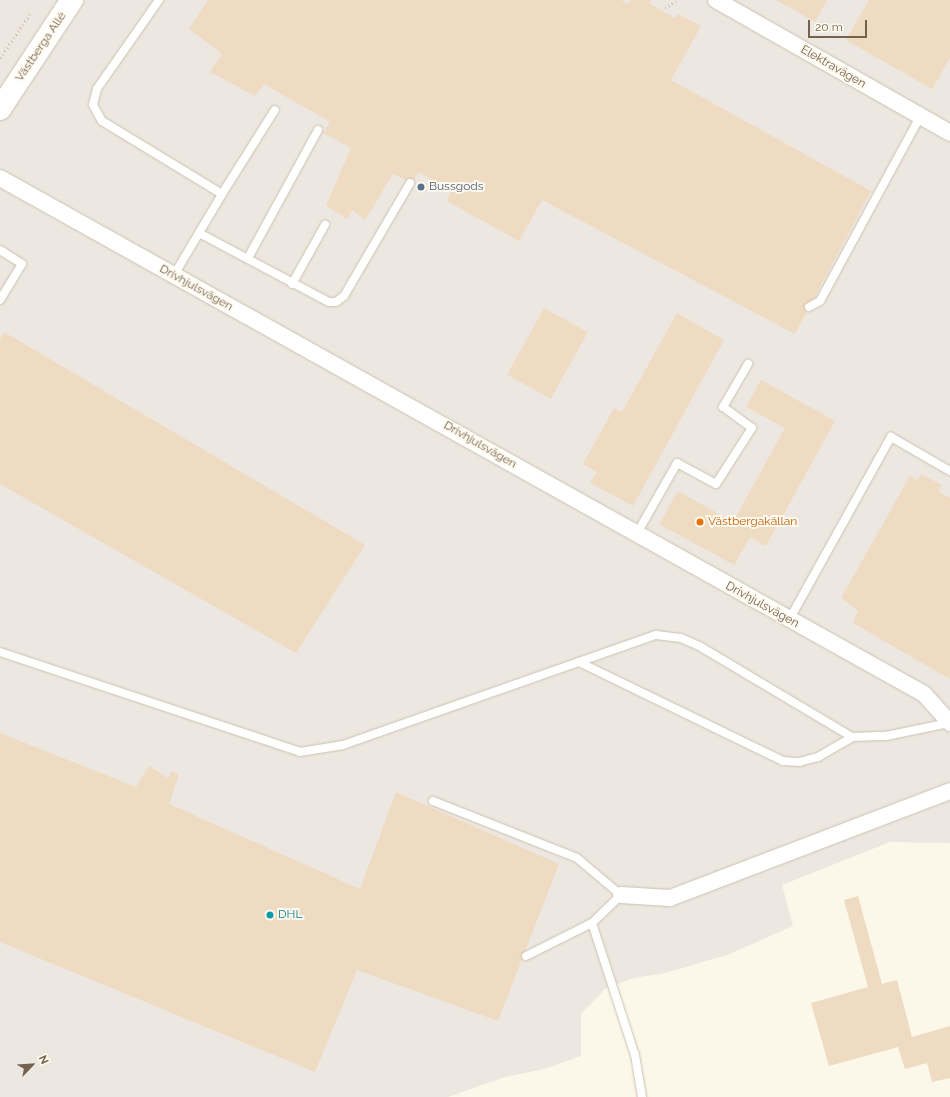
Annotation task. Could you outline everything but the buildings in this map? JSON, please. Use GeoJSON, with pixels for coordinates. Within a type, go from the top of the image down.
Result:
{"type":"FeatureCollection","features":[{"type":"Feature","properties":{"kind":"street","name":"Elektravägen"},"geometry":{"type":"LineString","coordinates":[[716,0],[950,133]]}},
{"type":"Feature","properties":{"kind":"street","name":"Västberga Allé"},"geometry":{"type":"LineString","coordinates":[[0,109],[67,2]]}},
{"type":"Feature","properties":{"kind":"street","name":"Drivhjulsvägen"},"geometry":{"type":"LineString","coordinates":[[0,178],[446,426],[636,535],[924,694],[949,723]]}},
{"type":"Feature","properties":{"kind":"street"},"geometry":{"type":"LineString","coordinates":[[621,895],[670,898],[950,791]]}},
{"type":"Feature","properties":{"kind":"lane"},"geometry":{"type":"LineString","coordinates":[[159,0],[97,89],[93,105],[102,121],[222,194]]}},
{"type":"Feature","properties":{"kind":"lane"},"geometry":{"type":"LineString","coordinates":[[174,275],[198,233],[275,110]]}},
{"type":"Feature","properties":{"kind":"lane"},"geometry":{"type":"LineString","coordinates":[[809,307],[820,302],[920,117]]}},
{"type":"Feature","properties":{"kind":"lane"},"geometry":{"type":"LineString","coordinates":[[248,258],[318,130]]}},
{"type":"Feature","properties":{"kind":"lane"},"geometry":{"type":"LineString","coordinates":[[198,233],[248,258],[292,284],[328,302],[336,302],[344,296],[410,183]]}},
{"type":"Feature","properties":{"kind":"lane"},"geometry":{"type":"LineString","coordinates":[[292,284],[325,225]]}},
{"type":"Feature","properties":{"kind":"lane"},"geometry":{"type":"LineString","coordinates":[[0,250],[22,264],[0,300]]}},
{"type":"Feature","properties":{"kind":"lane"},"geometry":{"type":"LineString","coordinates":[[636,535],[677,463],[716,484],[752,428],[722,407],[748,364]]}},
{"type":"Feature","properties":{"kind":"lane"},"geometry":{"type":"LineString","coordinates":[[789,620],[891,437],[950,471]]}},
{"type":"Feature","properties":{"kind":"lane"},"geometry":{"type":"LineString","coordinates":[[0,652],[300,752],[343,746],[656,635],[682,638],[852,737]]}},
{"type":"Feature","properties":{"kind":"lane"},"geometry":{"type":"LineString","coordinates":[[579,662],[783,761],[799,762],[818,757],[852,737],[886,736],[949,723]]}},
{"type":"Feature","properties":{"kind":"lane"},"geometry":{"type":"LineString","coordinates":[[433,801],[577,858],[621,895],[592,923],[526,956]]}},
{"type":"Feature","properties":{"kind":"lane"},"geometry":{"type":"LineString","coordinates":[[592,923],[635,1055],[642,1097]]}},
{"type":"Feature","properties":{"kind":"path"},"geometry":{"type":"LineString","coordinates":[[666,8],[676,1]]}},
{"type":"Feature","properties":{"kind":"path"},"geometry":{"type":"LineString","coordinates":[[0,58],[30,14]]}},
{"type":"Feature","properties":{"kind":"shaded area"},"geometry":{"type":"Polygon","coordinates":[[[0,0],[950,0],[950,843],[890,842],[782,885],[793,926],[727,955],[665,973],[634,978],[606,988],[581,1014],[581,1056],[544,1069],[505,1077],[448,1097],[0,1097],[0,0]]]}},
{"type":"Feature","properties":{"kind":"place","name":"Bussgods"},"geometry":{"type":"Point","coordinates":[421,187]}},
{"type":"Feature","properties":{"kind":"place","name":"Västbergakällan"},"geometry":{"type":"Point","coordinates":[700,522]}},
{"type":"Feature","properties":{"kind":"place","name":"DHL"},"geometry":{"type":"Point","coordinates":[270,915]}}]}
